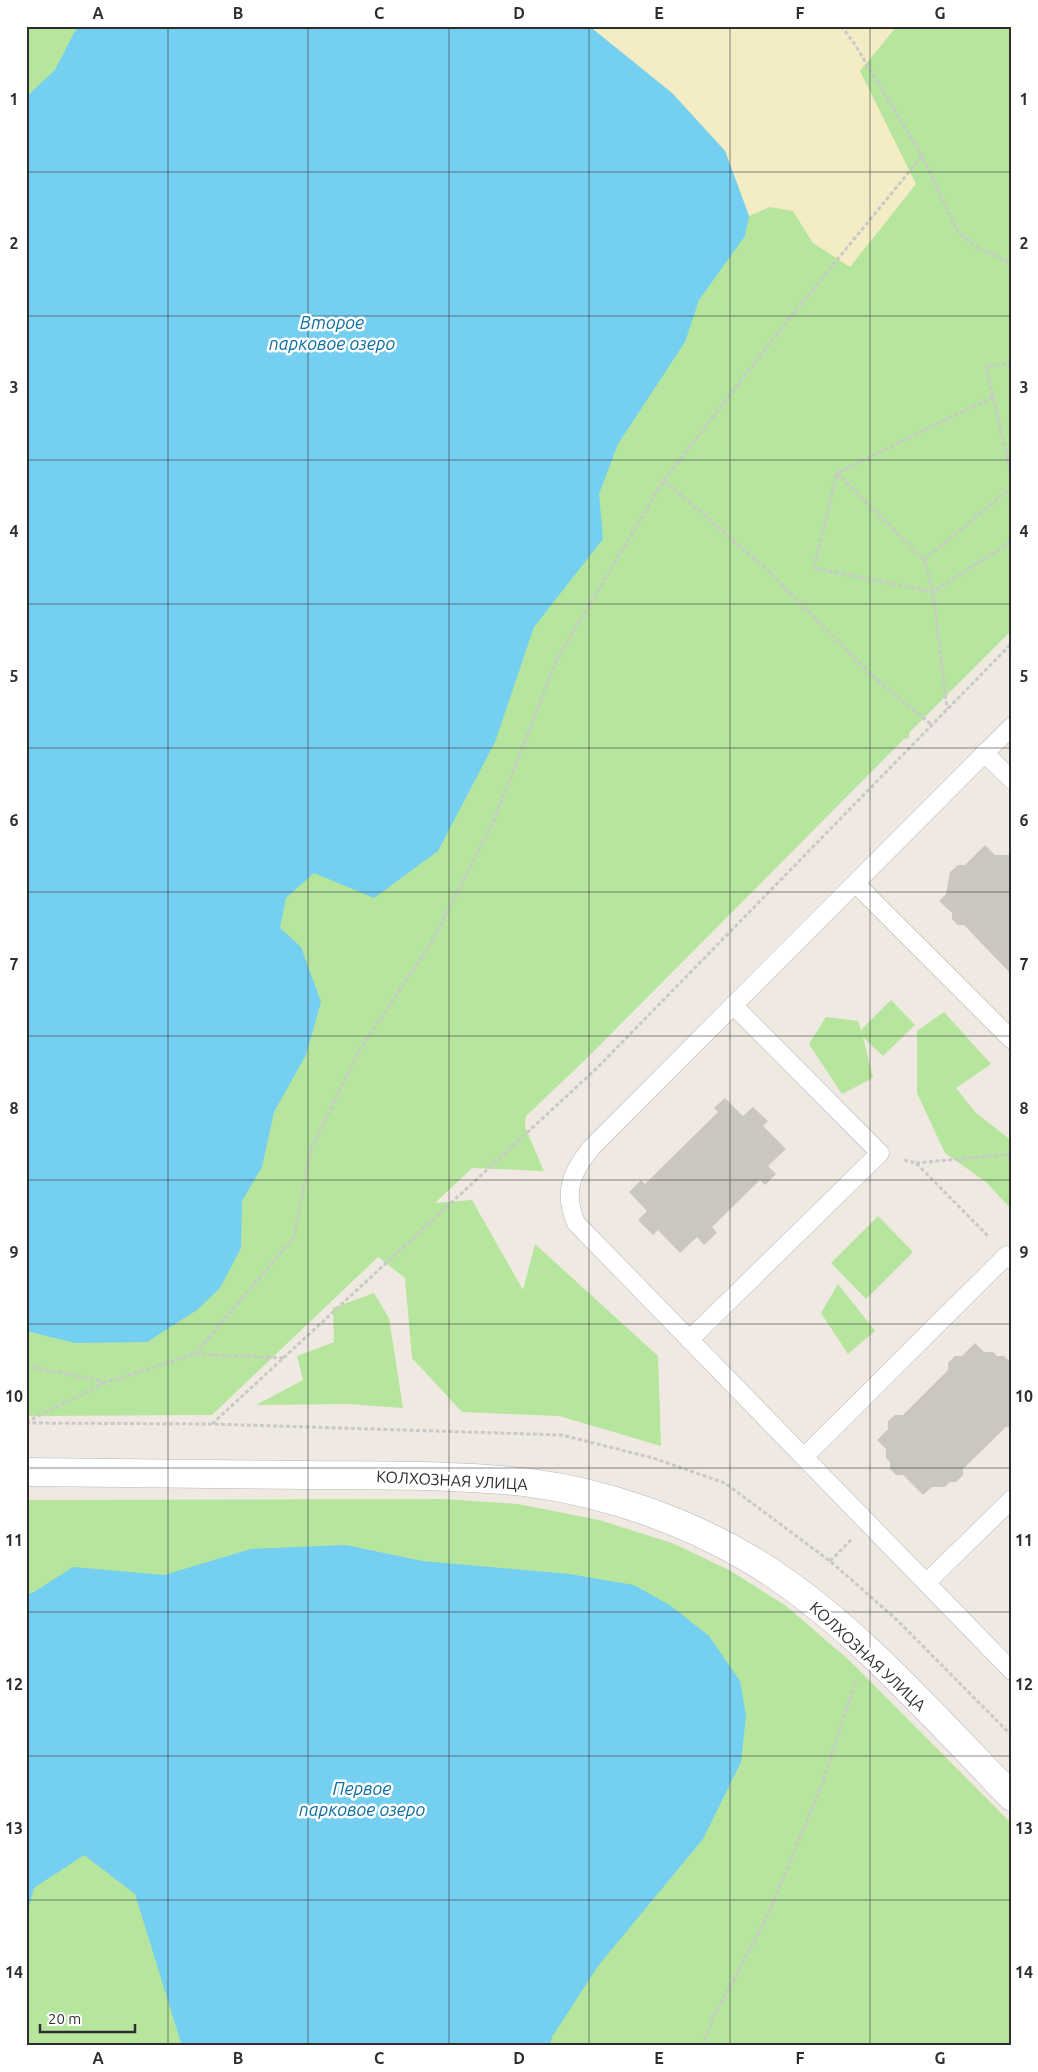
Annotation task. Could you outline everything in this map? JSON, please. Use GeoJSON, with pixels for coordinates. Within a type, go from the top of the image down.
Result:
{"type":"FeatureCollection","features":[{"type":"Feature","properties":{"kind":"main road","name":"КОЛХОЗНАЯ УЛИЦА"},"geometry":{"type":"LineString","coordinates":[[26,1472],[455,1477],[532,1483],[610,1499],[686,1527],[748,1558],[805,1598],[866,1649],[1012,1797]]}},
{"type":"Feature","properties":{"kind":"lane"},"geometry":{"type":"LineString","coordinates":[[1012,726],[592,1147],[578,1164],[570,1183],[569,1207],[576,1224],[1012,1671]]}},
{"type":"Feature","properties":{"kind":"lane"},"geometry":{"type":"LineString","coordinates":[[984,754],[1012,780]]}},
{"type":"Feature","properties":{"kind":"lane"},"geometry":{"type":"LineString","coordinates":[[854,883],[1012,1040]]}},
{"type":"Feature","properties":{"kind":"lane"},"geometry":{"type":"LineString","coordinates":[[689,1340],[880,1153],[733,1005]]}},
{"type":"Feature","properties":{"kind":"lane"},"geometry":{"type":"LineString","coordinates":[[804,1458],[1009,1257]]}},
{"type":"Feature","properties":{"kind":"lane"},"geometry":{"type":"LineString","coordinates":[[926,1583],[1012,1499]]}},
{"type":"Feature","properties":{"kind":"path"},"geometry":{"type":"LineString","coordinates":[[841,26],[854,42],[922,156],[958,232],[978,248],[1012,263]]}},
{"type":"Feature","properties":{"kind":"path"},"geometry":{"type":"LineString","coordinates":[[1006,26],[1012,32]]}},
{"type":"Feature","properties":{"kind":"path"},"geometry":{"type":"LineString","coordinates":[[195,1354],[294,1237],[311,1149],[359,1051],[430,943],[494,820],[557,659],[664,480],[787,321],[922,156]]}},
{"type":"Feature","properties":{"kind":"path"},"geometry":{"type":"LineString","coordinates":[[1012,362],[986,367],[1012,478]]}},
{"type":"Feature","properties":{"kind":"path"},"geometry":{"type":"LineString","coordinates":[[837,473],[993,397]]}},
{"type":"Feature","properties":{"kind":"path"},"geometry":{"type":"LineString","coordinates":[[837,473],[924,560],[933,592],[947,710]]}},
{"type":"Feature","properties":{"kind":"path"},"geometry":{"type":"LineString","coordinates":[[837,473],[814,568],[933,592],[1012,541]]}},
{"type":"Feature","properties":{"kind":"path"},"geometry":{"type":"LineString","coordinates":[[664,480],[768,572],[868,674],[932,725]]}},
{"type":"Feature","properties":{"kind":"path"},"geometry":{"type":"LineString","coordinates":[[924,560],[1012,487]]}},
{"type":"Feature","properties":{"kind":"path"},"geometry":{"type":"LineString","coordinates":[[212,1424],[597,1068],[1012,643]]}},
{"type":"Feature","properties":{"kind":"path"},"geometry":{"type":"LineString","coordinates":[[880,1153],[916,1163],[1012,1154]]}},
{"type":"Feature","properties":{"kind":"path"},"geometry":{"type":"LineString","coordinates":[[916,1163],[1009,1257]]}},
{"type":"Feature","properties":{"kind":"path"},"geometry":{"type":"LineString","coordinates":[[26,1422],[107,1382],[195,1354],[283,1358]]}},
{"type":"Feature","properties":{"kind":"path"},"geometry":{"type":"LineString","coordinates":[[26,1366],[107,1382]]}},
{"type":"Feature","properties":{"kind":"path"},"geometry":{"type":"LineString","coordinates":[[702,2046],[712,2020],[768,1915],[822,1784],[866,1649]]}},
{"type":"Feature","properties":{"kind":"green space"},"geometry":{"type":"Polygon","coordinates":[[[26,26],[1012,26],[1012,630],[909,733],[909,738],[904,739],[584,1061],[526,1116],[525,1127],[544,1171],[472,1168],[435,1203],[472,1200],[523,1290],[535,1244],[658,1356],[661,1446],[559,1416],[462,1412],[412,1358],[405,1278],[378,1257],[212,1415],[26,1416],[26,26]]]}},
{"type":"Feature","properties":{"kind":"green space"},"geometry":{"type":"Polygon","coordinates":[[[891,1000],[915,1025],[883,1056],[863,1037],[873,1078],[842,1094],[809,1044],[826,1017],[858,1021],[861,1030],[891,1000]]]}},
{"type":"Feature","properties":{"kind":"green space"},"geometry":{"type":"Polygon","coordinates":[[[944,1012],[991,1064],[956,1088],[976,1113],[1012,1141],[1012,1210],[986,1182],[945,1153],[917,1093],[917,1031],[944,1012]]]}},
{"type":"Feature","properties":{"kind":"green space"},"geometry":{"type":"Polygon","coordinates":[[[878,1216],[913,1252],[866,1299],[831,1263],[878,1216]]]}},
{"type":"Feature","properties":{"kind":"green space"},"geometry":{"type":"Polygon","coordinates":[[[838,1284],[875,1331],[848,1354],[821,1313],[838,1284]]]}},
{"type":"Feature","properties":{"kind":"green space"},"geometry":{"type":"Polygon","coordinates":[[[374,1293],[389,1318],[403,1408],[348,1404],[256,1405],[303,1380],[297,1356],[334,1342],[333,1308],[374,1293]]]}},
{"type":"Feature","properties":{"kind":"green space","name":"Первое парковое озеро"},"geometry":{"type":"Polygon","coordinates":[[[443,1499],[518,1504],[599,1520],[672,1543],[731,1571],[786,1606],[850,1661],[1012,1824],[1012,2046],[26,2046],[26,1500],[443,1499]]]}},
{"type":"Feature","properties":{"kind":"sand"},"geometry":{"type":"Polygon","coordinates":[[[589,26],[897,26],[860,71],[916,184],[850,267],[813,243],[793,211],[770,207],[749,216],[725,151],[672,93],[589,26]]]}},
{"type":"Feature","properties":{"kind":"water","name":"Второе парковое озеро"},"geometry":{"type":"Polygon","coordinates":[[[80,26],[589,26],[672,93],[725,151],[749,216],[745,236],[699,300],[685,342],[618,444],[599,494],[603,539],[534,627],[495,742],[438,851],[374,898],[314,873],[286,898],[280,928],[301,947],[321,1002],[306,1055],[274,1112],[262,1167],[242,1201],[241,1248],[220,1288],[197,1310],[147,1342],[75,1343],[26,1331],[26,97],[55,70],[75,31],[80,26]]]}},
{"type":"Feature","properties":{"kind":"water","name":"Первое парковое озеро"},"geometry":{"type":"Polygon","coordinates":[[[346,1545],[422,1561],[569,1574],[634,1585],[671,1606],[709,1636],[740,1681],[746,1716],[741,1762],[703,1839],[598,1966],[552,2037],[550,2046],[182,2046],[135,1894],[84,1855],[34,1888],[26,1918],[26,1594],[34,1592],[73,1567],[164,1575],[251,1549],[346,1545]]]}},
{"type":"Feature","properties":{"kind":"building"},"geometry":{"type":"Polygon","coordinates":[[[985,845],[995,855],[1009,855],[1012,858],[1010,973],[964,925],[958,925],[952,919],[952,913],[939,901],[946,894],[950,872],[958,865],[965,865],[985,845]]]}},
{"type":"Feature","properties":{"kind":"building"},"geometry":{"type":"Polygon","coordinates":[[[725,1098],[743,1116],[753,1107],[768,1121],[763,1126],[786,1149],[768,1166],[776,1174],[765,1185],[760,1180],[712,1227],[717,1233],[704,1245],[697,1237],[680,1253],[658,1230],[653,1235],[638,1220],[647,1211],[629,1192],[641,1180],[645,1184],[718,1112],[714,1108],[725,1098]]]}},
{"type":"Feature","properties":{"kind":"building"},"geometry":{"type":"Polygon","coordinates":[[[975,1343],[984,1352],[993,1352],[997,1356],[1004,1356],[1010,1362],[1012,1427],[1006,1427],[963,1469],[963,1475],[956,1482],[950,1482],[945,1487],[932,1487],[923,1495],[903,1475],[896,1475],[890,1469],[890,1462],[886,1458],[886,1449],[877,1440],[888,1429],[888,1421],[895,1415],[903,1415],[948,1370],[948,1363],[955,1356],[962,1356],[975,1343]]]}}]}
